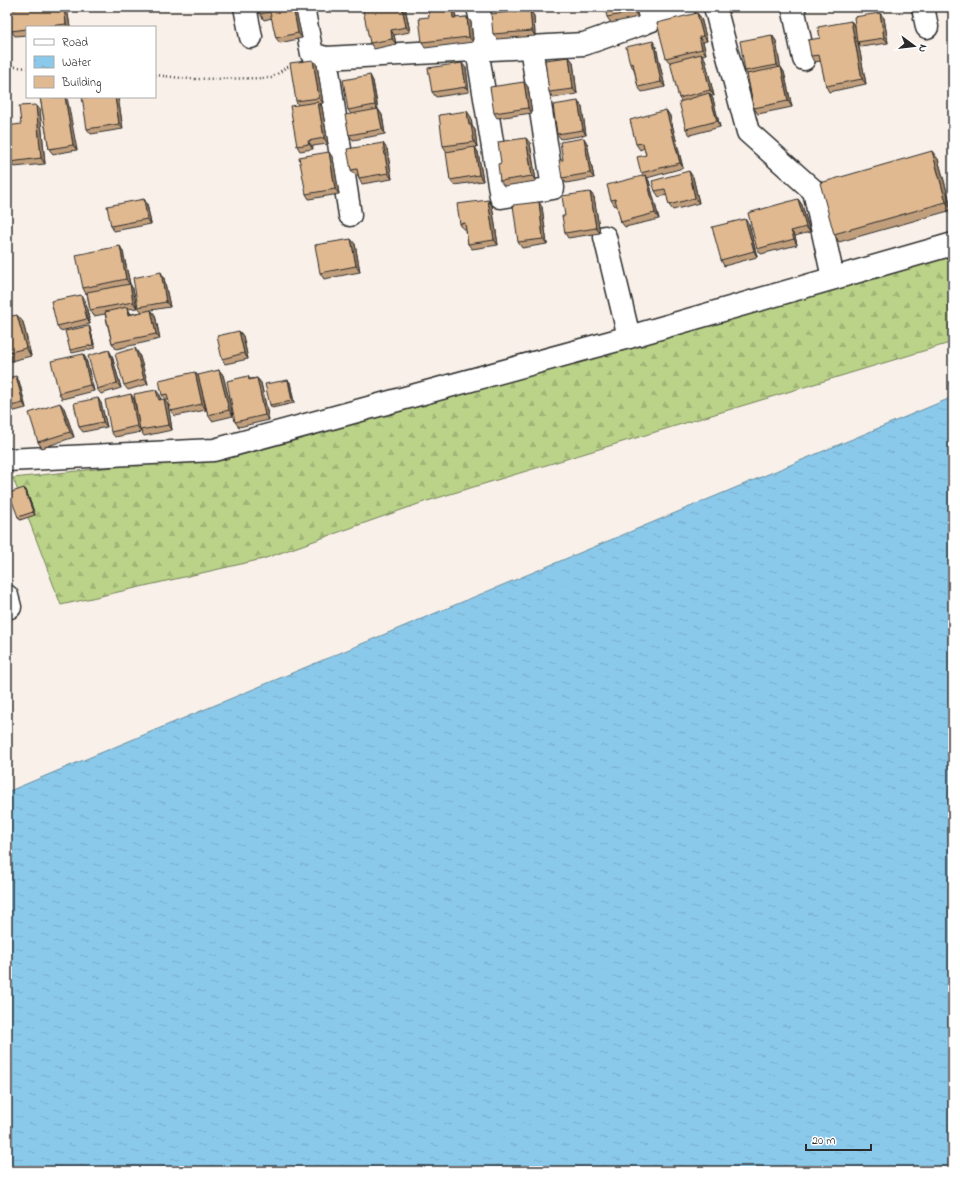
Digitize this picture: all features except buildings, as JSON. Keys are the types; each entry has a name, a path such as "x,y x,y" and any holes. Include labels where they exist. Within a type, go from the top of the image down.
{"street":[{"path":"245,7 251,37"},
{"path":"303,7 312,54 326,62 482,49 584,44 642,15 685,7"},
{"path":"478,7 501,196 553,188 531,47"},
{"path":"715,7 748,132 814,191 833,278"},
{"path":"793,7 804,59"},
{"path":"326,62 350,215"},
{"path":"605,238 629,337"},
{"path":"7,460 214,450 629,337 953,244"},
{"path":"7,596 10,607 7,608"}],"path":[{"path":"156,75 190,79 272,78 285,68 306,59 326,62"},
{"path":"7,66 26,68"}],"green space":[{"path":"953,253 953,342 424,502 263,559 61,605 13,478 224,455"}],"water":[{"path":"953,397 953,1171 7,1171 7,792"}]}
